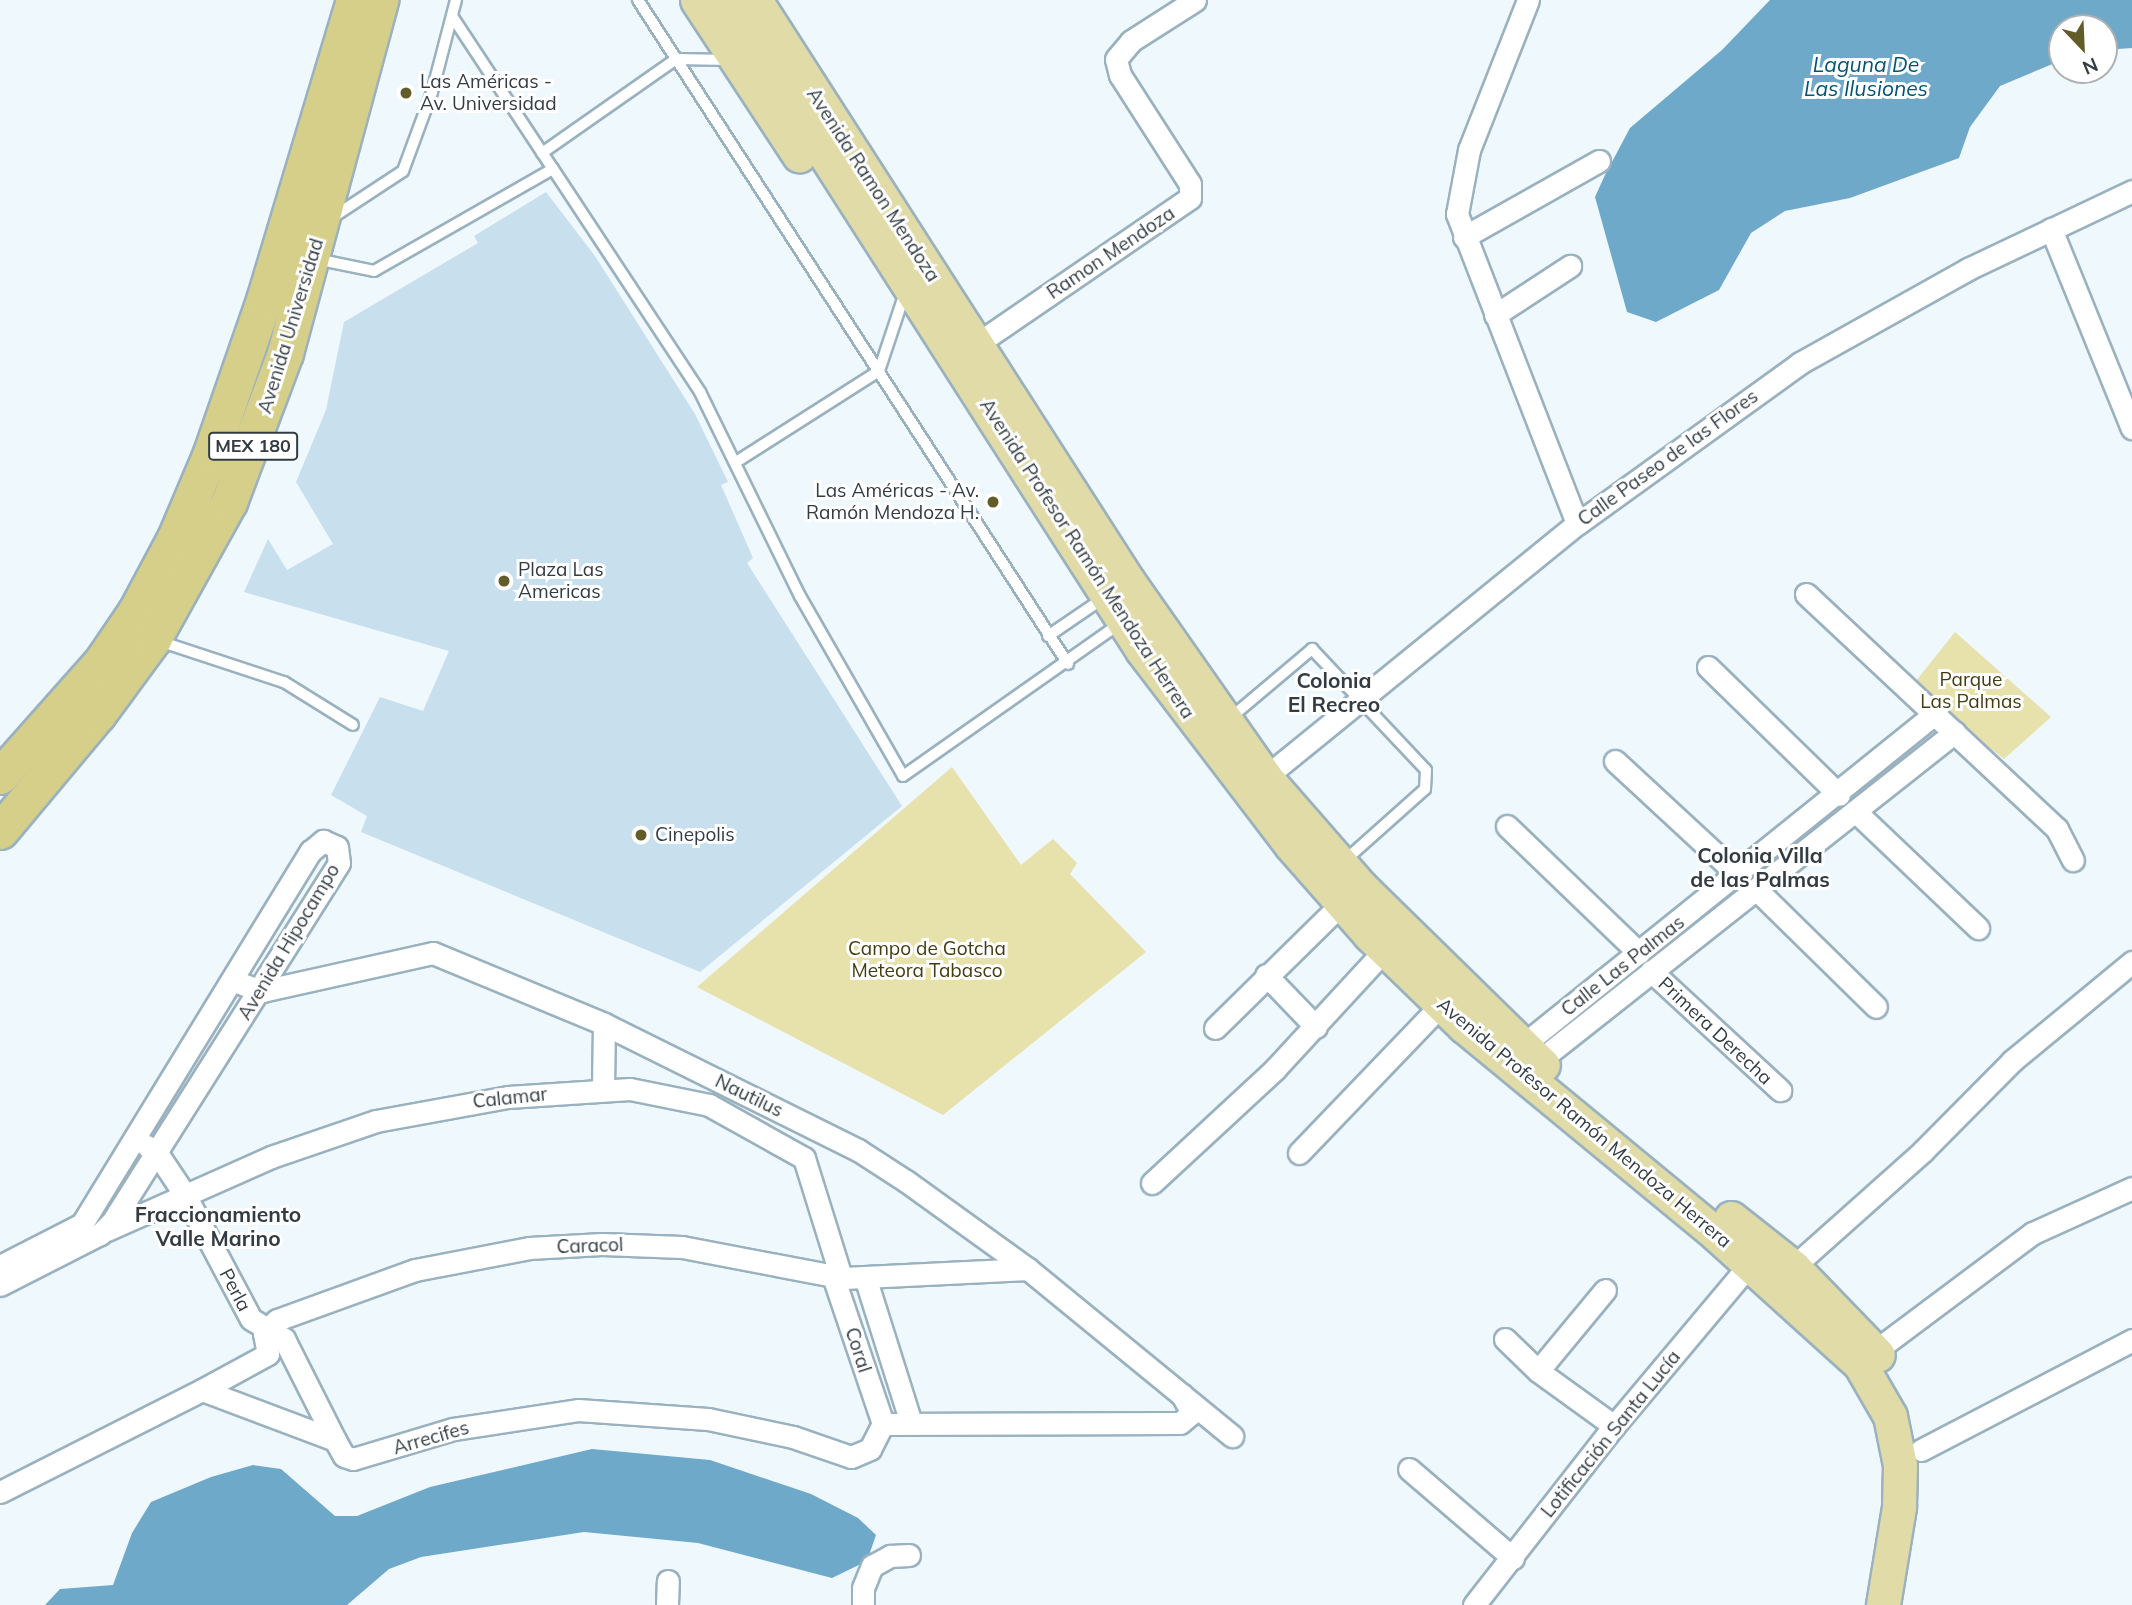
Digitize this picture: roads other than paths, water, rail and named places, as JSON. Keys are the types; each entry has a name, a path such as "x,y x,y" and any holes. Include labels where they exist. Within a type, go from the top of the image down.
{"highway":[{"name":"Avenida Universidad","path":"0,776 102,661 136,611 175,538 211,453 260,313 354,0"},
{"name":"Avenida Universidad","path":"0,831 98,714 153,639 193,571 245,466 322,224 380,0"}],"main road":[{"path":"697,0 801,159 864,217"},
{"path":"726,0 864,217"},
{"name":"Avenida Ramon Mendoza","path":"755,0 974,358"},
{"name":"Avenida Profesor Ramón Mendoza Herrera","path":"864,217 907,286 974,358 1125,600 1342,903 1441,1005 1643,1150 1793,1267 1875,1351 1906,1398 1921,1450 1922,1500 1907,1605"},
{"name":"Avenida Profesor Ramón Mendoza Herrera","path":"1125,600 1227,721 1257,784 1341,863 1522,1061 1860,1364 1890,1416 1901,1489 1883,1605"}],"street":[{"name":"Ramon Mendoza","path":"974,358 1190,198 1190,184 1120,75 1116,59 1131,41 1195,0"},
{"path":"1528,0 1463,169 1457,214 1577,524"},
{"path":"1464,237 1599,161"},
{"name":"Calle Paseo de las Flores","path":"1257,784 1577,524 1800,363 1907,301 2132,191"},
{"path":"2051,229 2132,429"},
{"path":"1495,315 1570,266"},
{"path":"1807,594 1937,712 2057,829 2073,860"},
{"path":"1708,667 1839,795"},
{"name":"Calle Las Palmas","path":"1672,941 1690,913 1839,795 1937,712"},
{"name":"Calle Las Palmas","path":"1522,1061 1672,941 1703,930 1955,732"},
{"path":"1615,761 1746,869 1768,863 1762,885 1876,1007"},
{"path":"1855,811 1978,928"},
{"name":"Primera Derecha","path":"1507,826 1780,1090"},
{"path":"1782,840 1784,854 1797,858"},
{"name":"Avenida Hipocampo","path":"0,1266 78,1229 133,1137 234,981 311,850 323,841 330,842 337,848 339,863 262,990 157,1153 100,1234 0,1285"},
{"path":"1215,1028 1342,903"},
{"path":"1690,913 1689,928 1703,930"},
{"path":"1152,1182 1316,1027 1385,950"},
{"name":"Nautilus","path":"262,990 433,954 604,1024 858,1150 1028,1269 1232,1436"},
{"path":"1793,1267 1923,1151 2012,1061 2132,962"},
{"path":"1266,975 1316,1027"},
{"path":"234,981 262,990"},
{"path":"1299,1153 1441,1005"},
{"path":"603,1088 604,1024"},
{"name":"Calamar","path":"100,1234 300,1145 392,1116 480,1101 603,1088 709,1105 804,1158 837,1277"},
{"name":"Perla","path":"133,1137 157,1153 185,1195 251,1319 284,1339 335,1440"},
{"path":"1875,1351 2034,1233 2132,1188"},
{"name":"Caracol","path":"265,1329 326,1300 415,1270 529,1248 602,1244 682,1247 837,1277 1028,1269"},
{"name":"Lotificación Santa Lucía","path":"1474,1605 1614,1426 1750,1264"},
{"name":"Coral","path":"837,1277 883,1424"},
{"name":"Coral","path":"865,1277 911,1423"},
{"path":"1538,1371 1605,1290"},
{"path":"0,1492 268,1354 265,1329"},
{"path":"1505,1339 1538,1371 1614,1426"},
{"path":"1921,1450 2132,1340"},
{"name":"Arrecifes","path":"202,1390 335,1440 344,1456 358,1459 478,1424 555,1412 610,1410 747,1426 856,1457 870,1449 883,1424"},
{"path":"883,1424 1180,1423 1192,1413 1178,1391"},
{"path":"1409,1469 1513,1558"},
{"path":"863,1605 863,1588 872,1566 890,1556 909,1555"},
{"path":"667,1605 668,1581"}],"lane":[{"path":"322,224 403,171 432,92 456,0"},
{"path":"638,0 1068,664"},
{"path":"452,16 688,373 736,462 800,596 903,776 1068,664 1125,600"},
{"path":"542,153 676,59 736,60"},
{"path":"312,258 374,271 552,170"},
{"path":"736,462 879,371 907,286"},
{"path":"1048,636 1125,600"},
{"path":"153,639 284,682 354,725"},
{"path":"1227,721 1312,649 1361,698 1426,771 1429,784 1341,863"}],"water":[{"name":"Laguna De Las Ilusiones","path":"1770,0 2132,0 2132,48 2118,49 2118,14 2048,14 2048,66 2000,86 1970,127 1959,158 1850,198 1785,211 1751,233 1719,290 1656,322 1627,312 1595,197 1630,128 1722,50"},
{"path":"592,1449 710,1460 811,1494 858,1518 876,1535 867,1561 832,1578 698,1543 584,1532 421,1557 389,1569 347,1605 45,1605 60,1589 113,1585 132,1533 151,1502 211,1477 253,1465 281,1469 335,1516 357,1516 430,1487"}],"place":[{"name":"Las Américas - Av. Universidad","path":"406,93"},
{"name":"Las Américas - Av. Ramón Mendoza H.","path":"993,502"},
{"name":"Plaza Las Americas","path":"504,581"},
{"name":"Cinepolis","path":"641,835"}],"district":[{"name":"Colonia El Recreo","path":"1334,692"},
{"name":"Colonia Villa de las Palmas","path":"1760,867"},
{"name":"Fraccionamiento Valle Marino","path":"218,1226"}],"park label":[{"name":"Parque Las Palmas","path":"1971,691"},
{"name":"Campo de Gotcha Meteora Tabasco","path":"927,960"}]}
